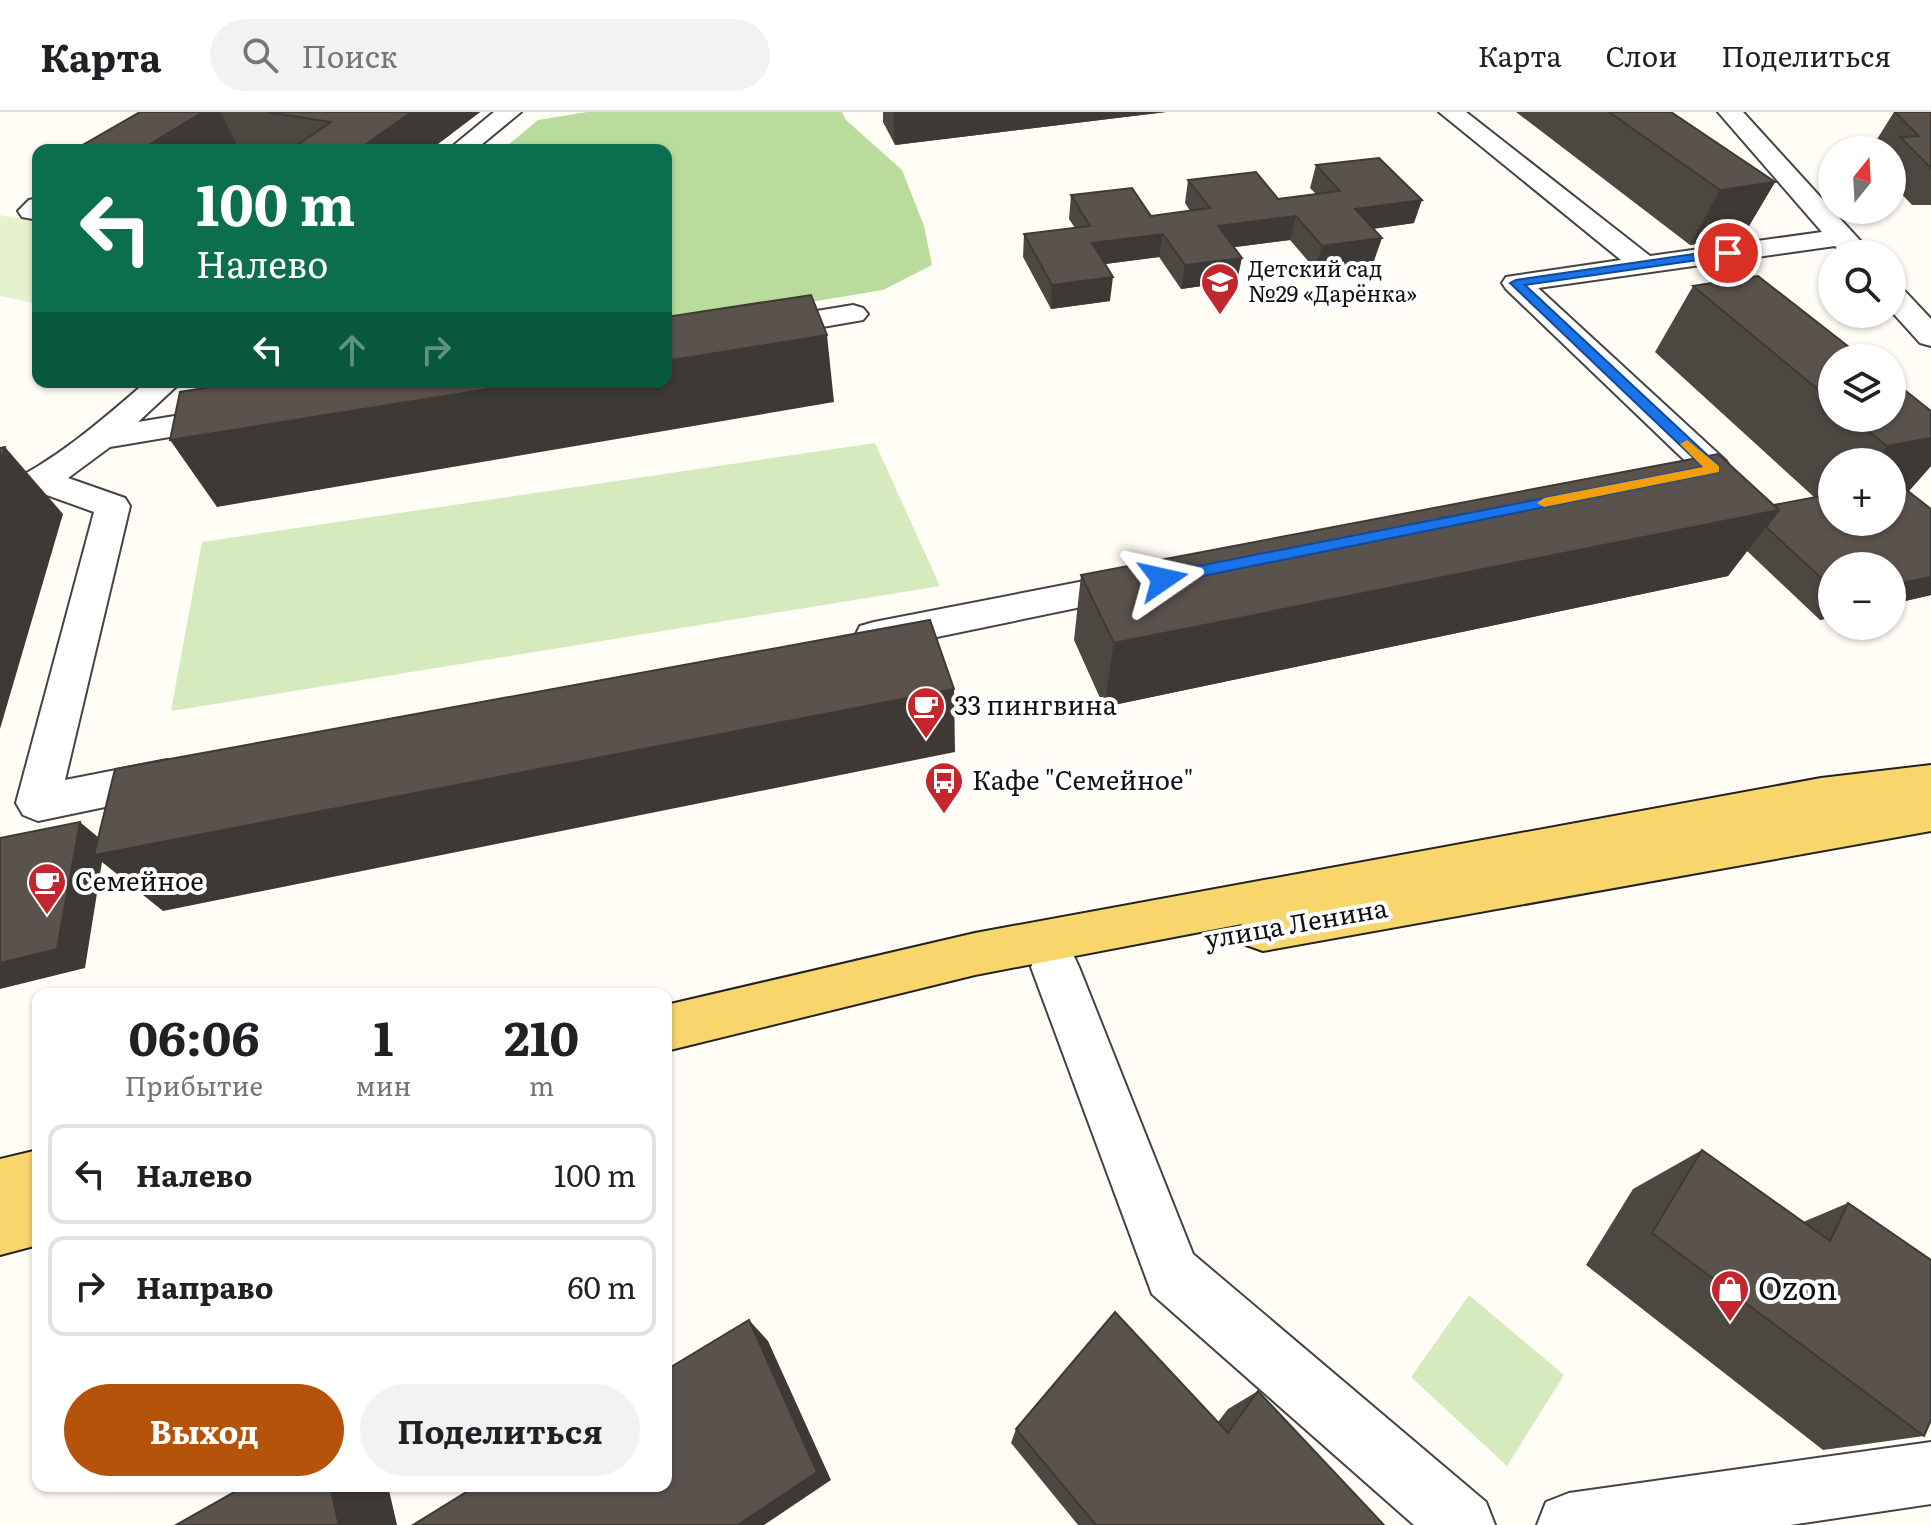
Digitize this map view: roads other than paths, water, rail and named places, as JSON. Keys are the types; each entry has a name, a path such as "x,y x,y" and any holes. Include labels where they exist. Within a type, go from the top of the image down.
{"main road":[{"path":"672,1027 990,951 1821,795 1931,782"},
{"name":"улица Ленина","path":"672,1056 1055,967 1931,813"},
{"path":"0,1186 32,1178"},
{"path":"0,1227 32,1219"}],"street":[{"path":"468,144 509,112"},
{"path":"1451,112 1645,265"},
{"path":"1730,112 1844,240"},
{"path":"1667,478 1714,469 1516,283 1645,265 1818,248"},
{"path":"1906,309 1931,337"},
{"path":"672,344 853,314"},
{"path":"0,501 42,481 100,439 158,388"},
{"path":"100,439 256,413"},
{"path":"42,481 113,506 38,803 209,769"},
{"path":"834,644 1167,578"},
{"path":"1055,967 1172,1274 1463,1525"},
{"path":"1569,1525 1931,1473"}],"place":[{"name":"Детский сад №29 «Дарёнка»","path":"1220,316"},
{"name":"33 пингвина","path":"926,740"},
{"name":"Кафе \"Семейное\"","path":"944,815"},
{"name":"Семейное","path":"47,916"},
{"name":"Ozon","path":"1730,1323"}]}
